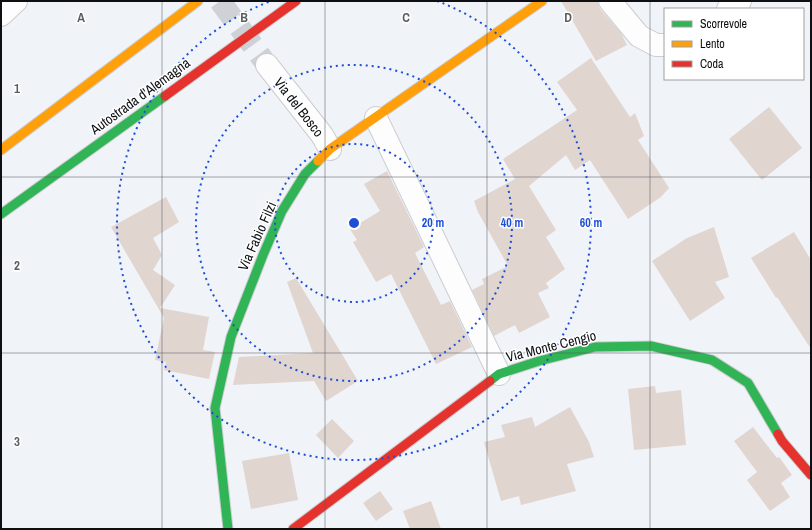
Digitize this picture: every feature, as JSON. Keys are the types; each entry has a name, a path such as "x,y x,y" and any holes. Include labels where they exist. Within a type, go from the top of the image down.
{"main road":[{"path":"1,150 198,1"},
{"name":"Autostrada d'Alemagna","path":"1,214 296,1"},
{"name":"Via Fabio Filzi","path":"228,529 215,408 231,337 282,211 305,174 330,149 542,1"},
{"name":"Via Monte Cengio","path":"293,529 499,374 539,361 595,347 651,346 712,360 748,383 782,442 811,474"}],"street":[{"path":"1,15 16,1"},
{"path":"610,1 639,36 656,45 664,45"},
{"path":"730,8 740,1"},
{"name":"Via del Bosco","path":"267,65 322,135 330,149"},
{"path":"376,118 499,374"}],"building":[{"path":"561,1 598,1 600,9 621,33 627,45 596,61"},
{"path":"591,58 630,117 635,113 644,136 638,140 669,188 661,197 628,219 590,160 575,170 566,155 529,186 556,230 546,237 565,269 546,283 549,288 538,293 550,317 519,333 515,325 494,336 472,290 484,284 482,279 508,266 478,212 474,201 515,179 503,159 577,110 557,82"},
{"path":"769,107 802,148 762,180 729,139"},
{"path":"387,171 424,247 415,253 441,305 450,301 472,347 436,364 391,274 376,282 353,242 357,240 350,229 380,211 364,184"},
{"path":"166,197 179,222 153,238 162,255 153,270 175,285 160,308 209,317 203,350 215,352 209,379 164,370 166,362 155,360 164,318 111,227"},
{"path":"714,227 729,277 715,282 725,298 690,321 652,261 687,238"},
{"path":"794,232 811,260 811,349 751,258"},
{"path":"296,278 358,381 326,401 314,381 233,385 239,357 313,353 287,282"},
{"path":"655,386 656,393 681,390 686,445 634,450 628,389"},
{"path":"570,407 589,442 594,457 567,464 576,491 521,505 519,496 501,501 484,442 505,437 501,425 532,417 535,427"},
{"path":"332,419 354,441 338,458 316,435"},
{"path":"753,427 777,458 779,457 792,475 781,483 790,497 770,511 747,480 757,472 734,441"},
{"path":"289,453 298,500 251,509 242,461"},
{"path":"380,491 393,509 376,521 363,503"},
{"path":"431,501 441,529 410,529 403,511"}],"tunnel":[{"path":"220,1 267,65"}],"traffic: fast":[{"path":"1,214 165,96"},
{"path":"228,529 215,408 231,337 282,211 305,174 318,161"},
{"path":"490,381 499,374 539,361 595,347 651,346 712,360 748,383 778,434"}],"traffic: slow":[{"path":"1,150 198,1"},
{"path":"318,161 330,149 542,1"}],"traffic: jam":[{"path":"165,96 296,1"},
{"path":"293,529 490,381"},
{"path":"778,434 782,441 811,475"}]}
